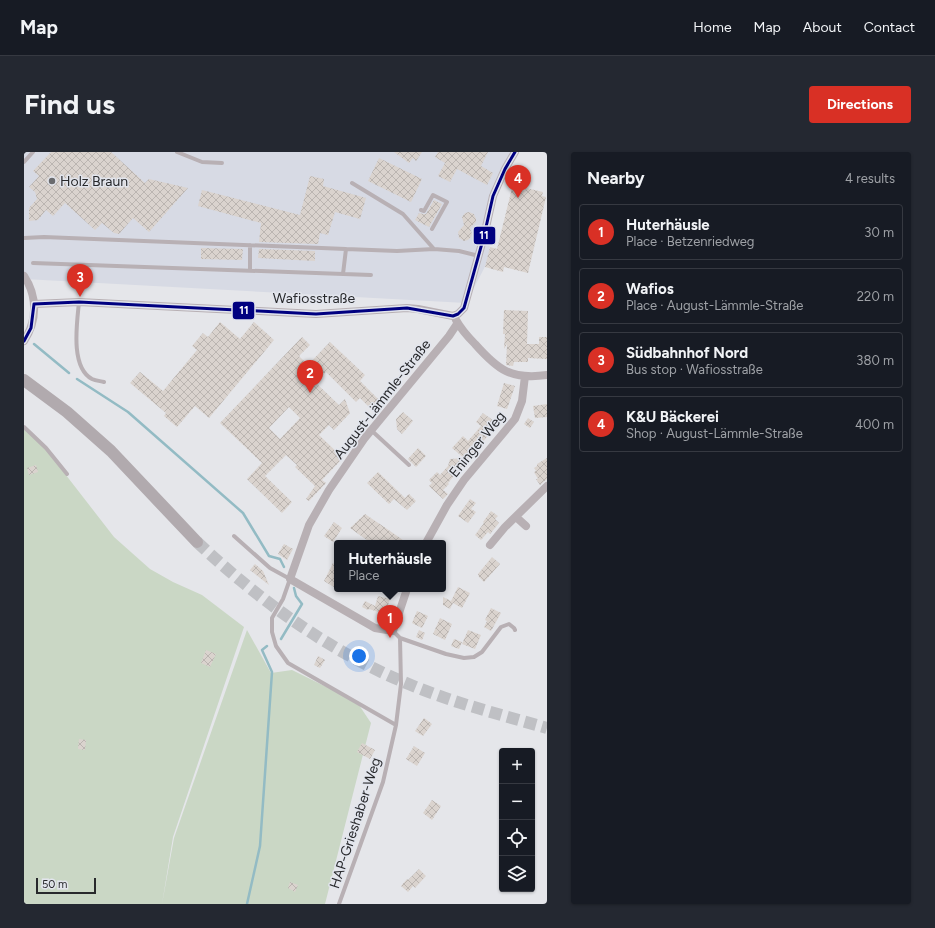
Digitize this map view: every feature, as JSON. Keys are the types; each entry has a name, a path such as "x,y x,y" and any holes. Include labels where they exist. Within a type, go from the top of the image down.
{"main road":[{"path":"24,372 49,399"},
{"path":"24,380 111,451 198,542"},
{"path":"24,388 49,399"}],"street":[{"path":"515,152 505,169 493,196 464,308 458,314 453,316 458,324 494,364 506,372 525,376 547,375"},
{"path":"24,276 34,304 32,328 24,341"},
{"name":"Wafiosstraße","path":"34,304 79,302 316,314 407,308 453,316"},
{"name":"August-Lämmle-Straße","path":"290,579 297,562 305,534 314,515 351,456 458,324"},
{"name":"Eninger Weg","path":"428,540 447,504 464,480 515,418 522,401 525,376"},
{"path":"490,546 547,486"},
{"path":"516,517 526,526"},
{"path":"290,579 375,628 393,631 405,592"}],"lane":[{"path":"24,162 33,152"},
{"path":"177,152 202,162 222,163"},
{"path":"352,183 403,214 434,248"},
{"path":"421,210 424,211 433,195 447,202 432,229"},
{"path":"24,238 44,237 346,250 397,251 434,248 459,251 478,256"},
{"path":"250,245 250,270"},
{"path":"343,274 346,250"},
{"path":"33,263 371,275"},
{"path":"79,302 78,354 80,365 93,379 104,382"},
{"path":"24,427 46,448 67,474"},
{"path":"371,430 409,465"},
{"path":"234,536 270,568 290,579 283,599 272,618 272,632 276,646 282,656 288,663 396,725"},
{"path":"393,631 400,638 446,654 464,658 474,657 482,652 500,627 508,624 515,630"},
{"name":"HAP-Grieshaber-Weg","path":"339,904 383,782 396,725 401,684 400,638"}],"shaded area":[{"path":"24,152 515,152 493,196 489,259 466,303 24,279"}],"green space":[{"path":"24,428 45,448 114,537 150,569 173,582 202,595 244,627 173,837 162,904 24,904"},
{"path":"247,630 271,673 292,670 357,702 371,723 325,904 162,904 174,838"}],"building":[{"path":"51,152 111,152 145,183 149,179 188,188 149,232 133,218 119,234 114,233 102,223 95,230 65,203 53,216 46,210 38,220 29,221 29,208 37,199 35,192 29,187 39,176 33,171"},
{"path":"394,152 422,152 416,161 413,158 409,163"},
{"path":"438,152 488,152 481,166 493,173 487,185 457,169 450,182 438,176 445,163 435,157"},
{"path":"379,158 422,179 411,202 368,181"},
{"path":"310,176 324,179 323,186 366,198 360,219 335,212 328,235 320,233 318,244 259,242 261,223 198,206 202,190 300,215"},
{"path":"512,188 525,191 526,188 543,192 542,196 546,197 528,273 504,267 503,272 485,267 490,247 497,249"},
{"path":"434,200 442,204 429,227 415,220 419,213 426,214"},
{"path":"469,212 474,214 476,222 470,228 472,234 471,237 464,241 459,238 458,232 464,225 462,217 465,213"},
{"path":"201,248 243,249 242,260 201,259"},
{"path":"259,249 315,251 315,261 258,258"},
{"path":"504,310 528,311 527,344 539,344 539,337 547,337 547,359 528,358 528,362 514,362 513,366 506,365 507,344 504,349 505,334 503,334"},
{"path":"220,322 240,339 254,322 274,340 209,418 195,406 177,427 164,416 166,413 130,383 140,372 163,391 197,350 192,346 203,333 208,337"},
{"path":"302,337 310,345 299,356 308,365 330,342 365,375 360,381 380,401 372,410 360,398 356,402 326,372 316,383 339,405 345,399 350,413 334,430 329,425 319,435 343,458 322,480 326,483 309,501 306,499 315,486 295,467 297,465 286,455 265,476 292,502 282,513 247,479 262,463 220,423","holes":["289,407 300,418 280,439 269,428"]},
{"path":"504,383 515,386 507,409 497,406"},
{"path":"547,404 547,417 535,418 533,406"},
{"path":"403,412 413,421 402,434 397,429 396,419"},
{"path":"483,413 498,424 448,483 449,484 443,490 448,494 443,499 429,486 432,483 429,480 437,472 440,475 448,466 450,459 464,458 452,448 463,436 468,441 481,426 476,422"},
{"path":"528,418 534,422 530,428 524,424"},
{"path":"418,448 426,456 416,467 408,459"},
{"path":"547,458 547,479 540,485 536,479 538,479 534,472 536,471 534,468 537,464"},
{"path":"36,465 38,472 29,475 27,468"},
{"path":"378,472 405,498 409,494 416,501 407,510 394,499 389,504 367,483"},
{"path":"470,499 476,503 471,509 476,512 468,523 458,516"},
{"path":"491,511 498,516 495,519 499,523 490,534 488,532 481,540 475,535"},
{"path":"365,514 403,540 367,540 350,528"},
{"path":"334,522 342,528 333,542 324,536"},
{"path":"284,544 293,549 287,560 278,554"},
{"path":"492,557 500,564 484,582 478,574"},
{"path":"333,563 334,587 324,581"},
{"path":"255,564 263,571 269,585 250,570"},
{"path":"458,587 470,593 462,608 453,603 450,609 443,605 443,597 451,601"},
{"path":"378,596 390,599 385,614 362,607 365,601 375,606"},
{"path":"491,608 501,613 491,631 484,627 487,621 485,620"},
{"path":"417,611 428,616 422,628 412,623"},
{"path":"440,618 452,624 445,640 433,634"},
{"path":"419,630 425,633 422,640 416,637"},
{"path":"468,630 481,635 475,649 462,644"},
{"path":"454,639 462,642 459,649 451,646"},
{"path":"206,650 216,654 210,667 201,663"},
{"path":"318,656 325,660 320,668 314,665"},
{"path":"424,718 432,724 423,736 415,731"},
{"path":"79,739 86,740 85,750 78,749"},
{"path":"362,743 375,750 370,759 357,752"},
{"path":"414,746 425,753 417,766 406,759"},
{"path":"432,800 441,806 432,820 423,813"},
{"path":"419,869 426,876 415,888 413,886 408,892 401,886"},
{"path":"290,882 298,885 295,892 288,888"}],"waterway":[{"path":"34,344 69,373"},
{"path":"77,379 128,412 243,513 269,556 280,559 284,567"},
{"path":"281,639 302,604 296,596 294,588"},
{"path":"247,904 260,846 272,672 262,650 267,646"}],"tunnel":[{"path":"197,542 271,605 325,641 381,672 444,697 547,728"}],"transit line":[{"name":"11","path":"453,316 458,314 464,308 484,236 493,196 505,169 515,152"},
{"name":"11","path":"34,304 79,302 316,314 407,308 453,316"},
{"name":"11","path":"24,341 31,328 34,304"}],"place":[{"name":"Holz Braun","path":"52,181"},
{"name":"K&U Bäckerei","path":"518,198"},
{"name":"Südbahnhof Nord","path":"80,297"},
{"name":"Wafios","path":"310,393"},
{"name":"Huterhäusle","path":"390,638"}]}
